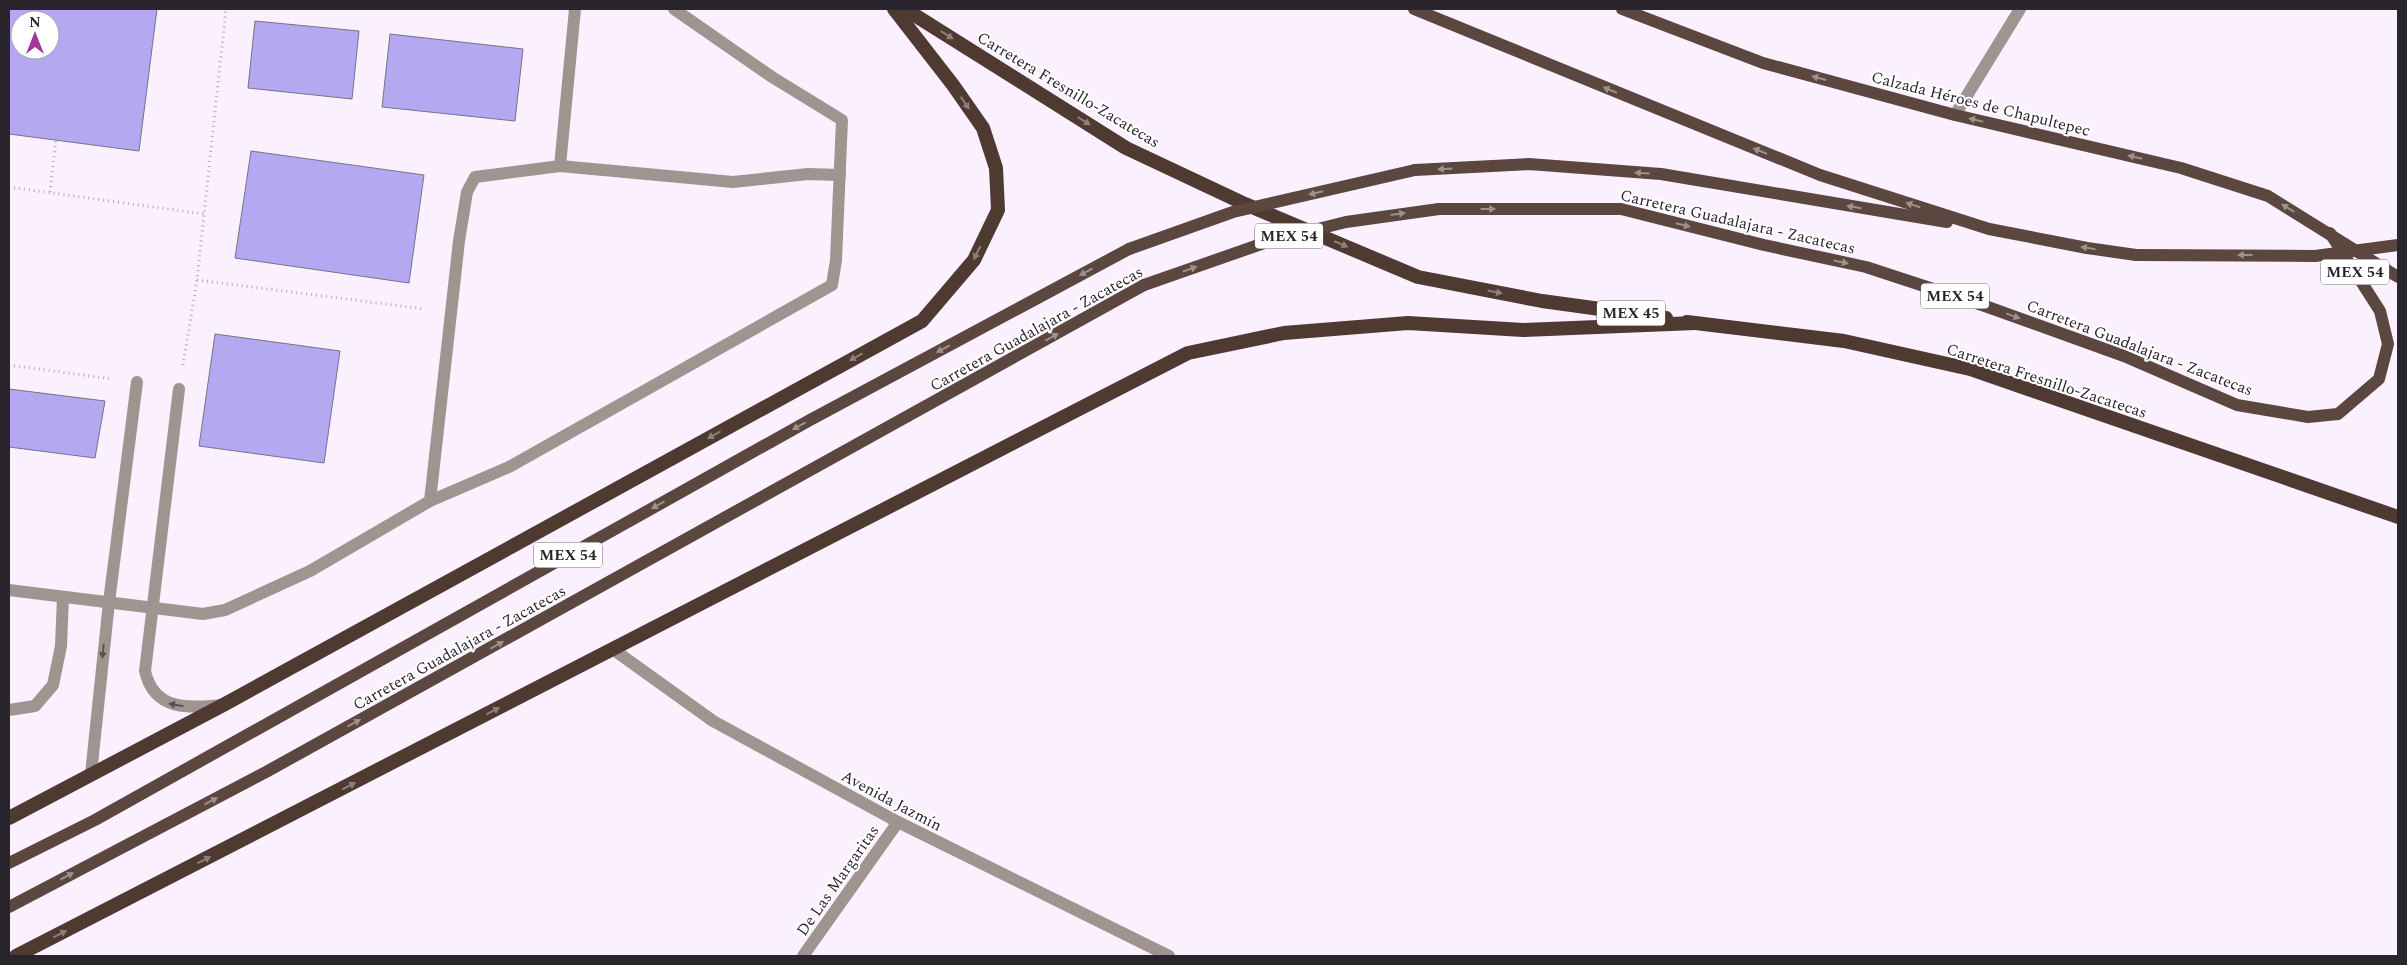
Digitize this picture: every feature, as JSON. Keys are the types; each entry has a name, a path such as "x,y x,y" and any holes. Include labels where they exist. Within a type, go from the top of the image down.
{"highway":[{"path":"9,818 225,704 922,321 974,260 998,210 996,168 982,128 953,85 894,9"},
{"name":"Carretera Fresnillo-Zacatecas","path":"906,9 1126,148 1245,204 1418,276 1542,301 1695,323 1844,341 1970,369 2398,517"},
{"path":"16,956 1188,353 1284,333 1408,323 1523,330 1695,323"}],"main road":[{"path":"1414,9 1820,175 1989,229 2087,248 2136,255 2315,256 2398,245"},
{"name":"Calzada Héroes de Chapultepec","path":"1622,9 1763,63 1955,115 2181,168 2268,196 2330,233"},
{"name":"Carretera Guadalajara - Zacatecas","path":"9,863 95,820 810,420 1129,249 1233,212 1415,170 1529,164 1661,174 1989,229"},
{"name":"Carretera Guadalajara - Zacatecas","path":"9,907 274,768 1144,285 1270,241 1346,222 1439,209 1621,209 1764,245 1866,267 1985,306 2124,356 2237,405 2308,417 2338,414 2379,379 2388,344 2380,311 2330,233"},
{"name":"MEX 54","path":"2330,233 2398,277"}],"street":[{"path":"560,166 575,9"},
{"path":"9,590 203,614 225,610 310,571 430,501 509,467 832,285 836,260 842,120 772,77 674,9"},
{"path":"1955,115 2020,9"},
{"path":"430,501 450,313 467,192 475,178 560,166 733,182 808,174 840,175"},
{"path":"91,774 108,602 137,382"},
{"path":"179,389 145,671 148,684 168,704 191,708 225,704"},
{"path":"9,710 35,706 52,685 61,646 63,597"},
{"name":"Avenida Jazmín","path":"614,650 713,721 898,822 1169,956"},
{"name":"De Las Margaritas","path":"803,956 898,822"}],"path":[{"path":"226,9 197,280 450,313"},
{"path":"50,192 56,140"},
{"path":"9,187 204,214"}],"building":[{"path":"9,9 157,9 139,151 9,134"},
{"path":"255,21 359,31 352,99 248,88"},
{"path":"390,34 523,49 515,121 382,107"},
{"path":"251,151 424,175 409,283 235,258"},
{"path":"215,334 340,351 324,463 199,446"},
{"path":"9,389 105,401 95,458 9,447"}]}
